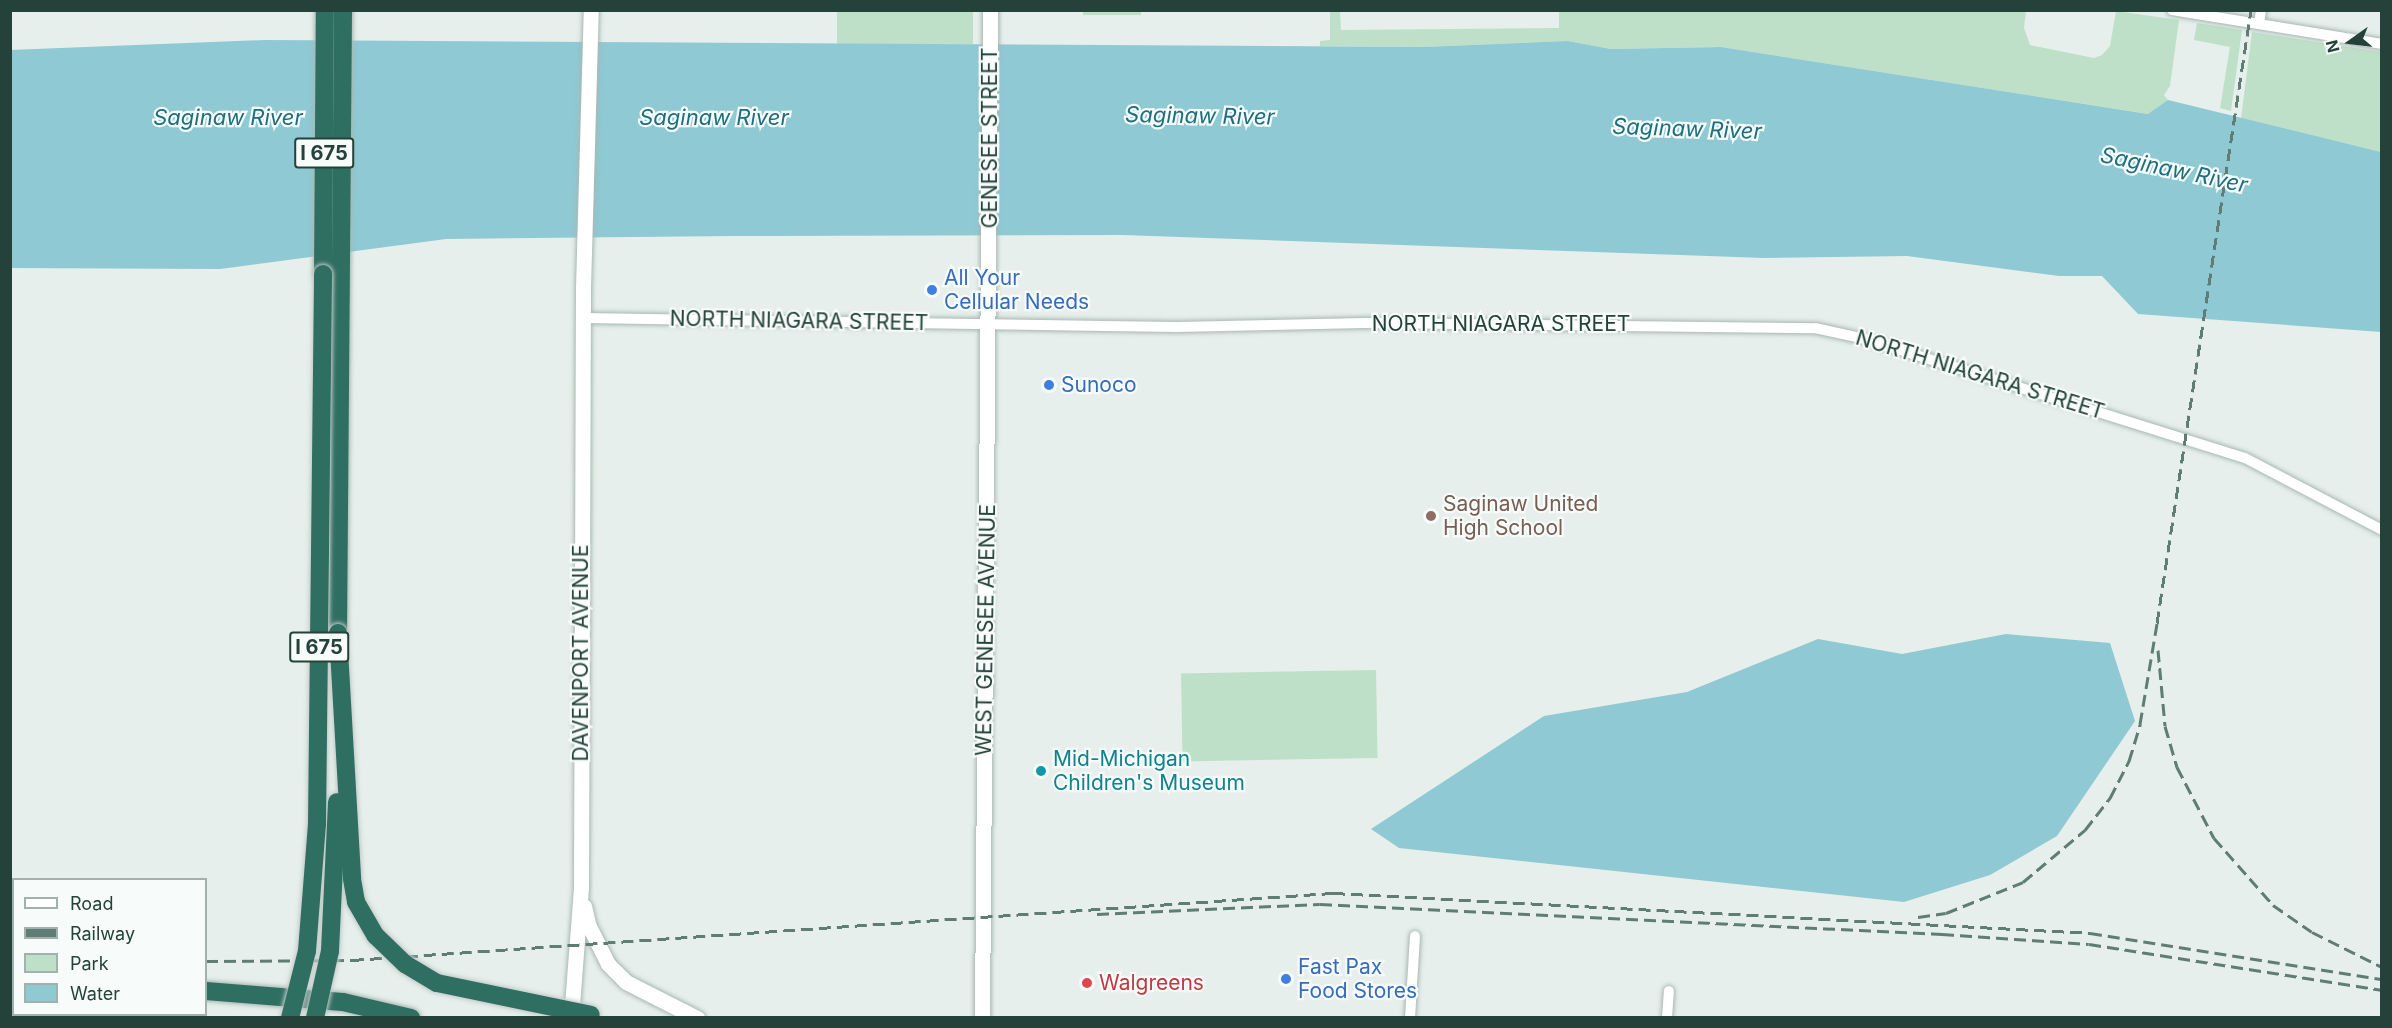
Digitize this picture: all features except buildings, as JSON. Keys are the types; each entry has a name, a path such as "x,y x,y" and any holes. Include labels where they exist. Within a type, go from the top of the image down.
{"highway":[{"name":"I 675","path":"290,1017 307,951 317,824 325,10"},
{"name":"I 675","path":"315,1017 330,951 337,822 343,10"},
{"path":"342,107 351,73 352,10"},
{"path":"338,633 352,879 356,902 376,936 405,964 436,983 597,1016"},
{"path":"207,991 344,1002 411,1017"}],"main road":[{"name":"DAVENPORT AVENUE","path":"571,1017 581,887 583,288 591,10"},
{"name":"GENESEE STREET","path":"990,10 991,243"},
{"name":"WEST GENESEE AVENUE","path":"982,1017 991,243"},
{"path":"581,887 588,924 608,964 635,987 697,1017"}],"street":[{"path":"2172,10 2382,44"},
{"path":"2259,24 2261,10"},
{"name":"NORTH NIAGARA STREET","path":"583,318 990,324 1815,328 1864,339 2246,458 2382,530"},
{"path":"1410,1017 1415,936"},
{"path":"1667,1017 1669,991"}],"green space":[{"path":"1330,10 1340,11 1341,30 1559,28 1559,10 2026,11 2024,28 2030,45 2094,58 2102,55 2110,46 2116,11 2179,20 2170,86 2164,95 2168,100 2149,114 1721,47 1611,49 1568,41 1424,47 1320,46 1320,41 1330,40"},
{"path":"837,11 973,11 973,44 837,44"},
{"path":"1083,11 1141,11 1141,15 1083,15"},
{"path":"2197,23 2242,30 2231,111 2220,108 2230,47 2194,40"},
{"path":"2252,32 2381,52 2381,152 2241,119"},
{"path":"1376,670 1378,758 1183,761 1181,673"}],"water":[{"name":"Saginaw River","path":"265,40 1424,47 1568,41 1611,49 1721,47 2148,114 2168,100 2381,152 2381,332 2138,314 2102,276 2059,276 1907,256 1764,258 1123,235 732,236 446,239 220,269 11,268 10,50"},
{"path":"2006,634 2110,643 2135,721 2057,836 1990,875 1904,902 1399,848 1371,829 1544,716 1687,692 1818,639 1902,654"}],"railway":[{"path":"1918,917 1946,913 2023,882 2085,830 2110,798 2129,761 2140,724 2157,623 2251,10"},
{"path":"2158,650 2165,726 2177,767 2214,838 2273,905 2312,932 2382,967"},
{"path":"207,961 352,960 1333,893 2090,933 2382,979"},
{"path":"1097,914 1320,904 1942,934 2089,944 2382,990"}],"place":[{"name":"All Your Cellular Needs","path":"932,290"},
{"name":"Sunoco","path":"1049,385"},
{"name":"Saginaw United High School","path":"1431,516"},
{"name":"Mid-Michigan Children's Museum","path":"1041,771"},
{"name":"Fast Pax Food Stores","path":"1286,979"},
{"name":"Walgreens","path":"1087,983"}]}
